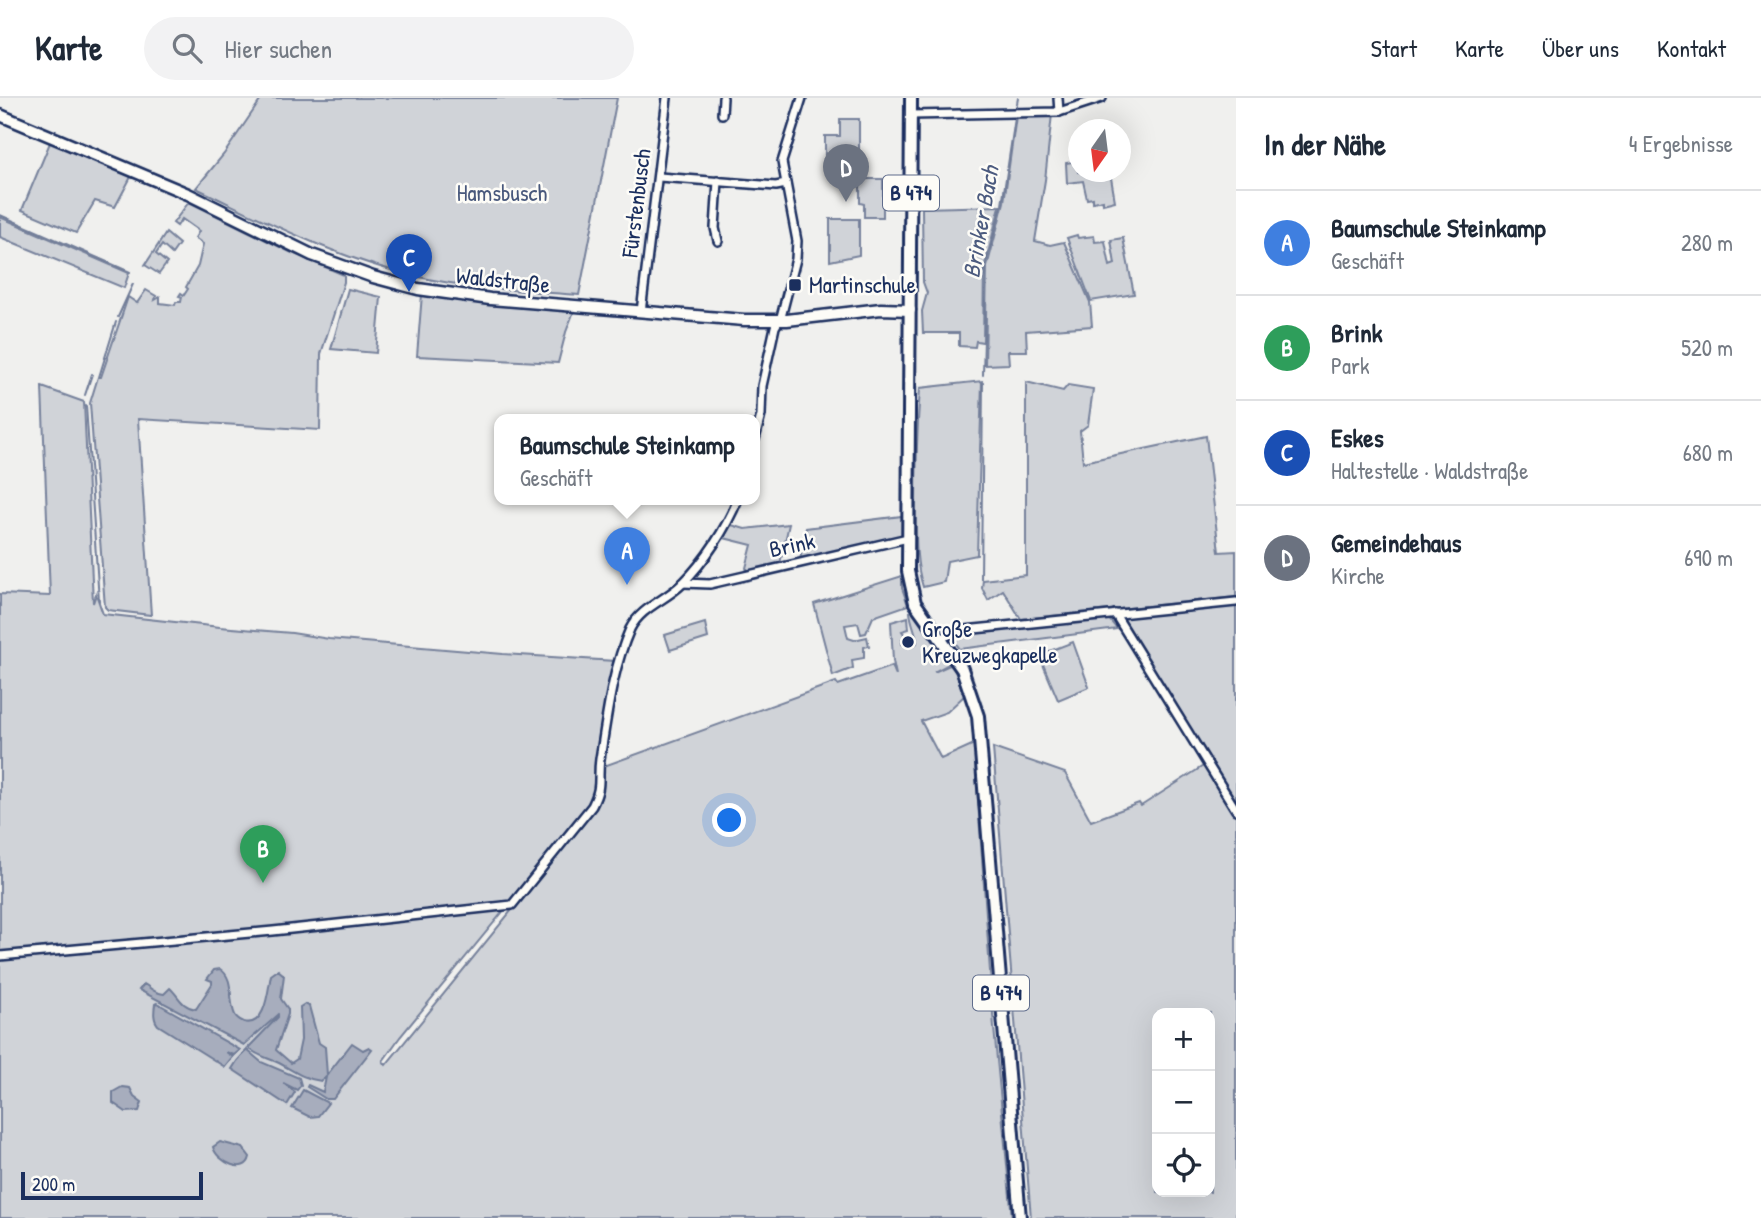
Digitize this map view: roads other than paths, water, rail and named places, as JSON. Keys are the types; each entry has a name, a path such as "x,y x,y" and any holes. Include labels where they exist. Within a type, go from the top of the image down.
{"main road":[{"name":"B 474","path":"912,98 908,571 912,595 921,614 962,669 974,698 979,726 1020,1218"}],"street":[{"name":"Fürstenbusch","path":"641,312 667,98"},
{"path":"722,114 723,98"},
{"path":"760,419 762,386 797,253 782,158 802,98"},
{"path":"1058,98 1059,112"},
{"path":"911,115 1059,112 1102,98"},
{"name":"Waldstraße","path":"0,115 188,194 312,255 373,277 429,291 468,297 744,320 779,321 881,309 910,310"},
{"path":"659,177 786,184"},
{"path":"718,181 715,228 718,242"},
{"path":"0,956 273,931 512,905 592,806 599,792 599,764 611,694 618,660 632,626 644,611 683,583 712,545 735,505"},
{"name":"Brink","path":"683,583 710,584 908,538"},
{"path":"941,639 955,631 1236,602"},
{"path":"1115,614 1236,810"}],"water":[{"path":"220,969 228,978 235,1015 244,1022 257,1019 261,1013 271,975 278,970 284,975 281,999 288,1009 288,1014 276,1050 291,1063 297,1059 301,1040 300,1007 305,1004 309,1006 319,1043 325,1047 327,1075 352,1043 363,1050 369,1047 372,1049 333,1099 326,1099 307,1087 308,1085 323,1092 326,1077 321,1081 309,1078 248,1048 278,1015 244,1045 139,990 144,984 164,994 170,988 184,1004 196,1009 212,984 212,981 207,979 214,970"},
{"path":"157,1003 240,1050 234,1055 226,1052 233,1057 225,1067 158,1025 154,1015"},
{"path":"247,1050 261,1062 299,1078 301,1085 297,1090 283,1083 295,1092 287,1105 232,1069"},
{"path":"122,1087 130,1088 134,1096 142,1102 139,1111 126,1112 113,1103 113,1092"},
{"path":"303,1090 328,1103 318,1116 310,1117 292,1108"},
{"path":"220,1142 243,1148 250,1157 247,1163 238,1166 225,1162 213,1147"}],"waterway":[{"name":"Brinker Bach","path":"1016,109 1018,98"},
{"name":"Brinker Bach","path":"983,375 986,264 1002,205 1015,118"},
{"path":"0,215 130,272"},
{"path":"118,317 133,284"},
{"path":"99,377 116,322"},
{"path":"85,395 92,374"},
{"name":"Brinker Bach","path":"981,579 983,383"},
{"path":"86,406 99,601"}],"place":[{"name":"Gemeindehaus","path":"846,202"},
{"name":"Martinschule","path":"795,285"},
{"name":"Eskes","path":"409,292"},
{"name":"Baumschule Steinkamp","path":"627,585"},
{"name":"Große Kreuzwegkapelle","path":"908,642"},
{"name":"Brink","path":"263,883"}],"park label":[{"name":"Hamsbusch","path":"502,193"}]}
